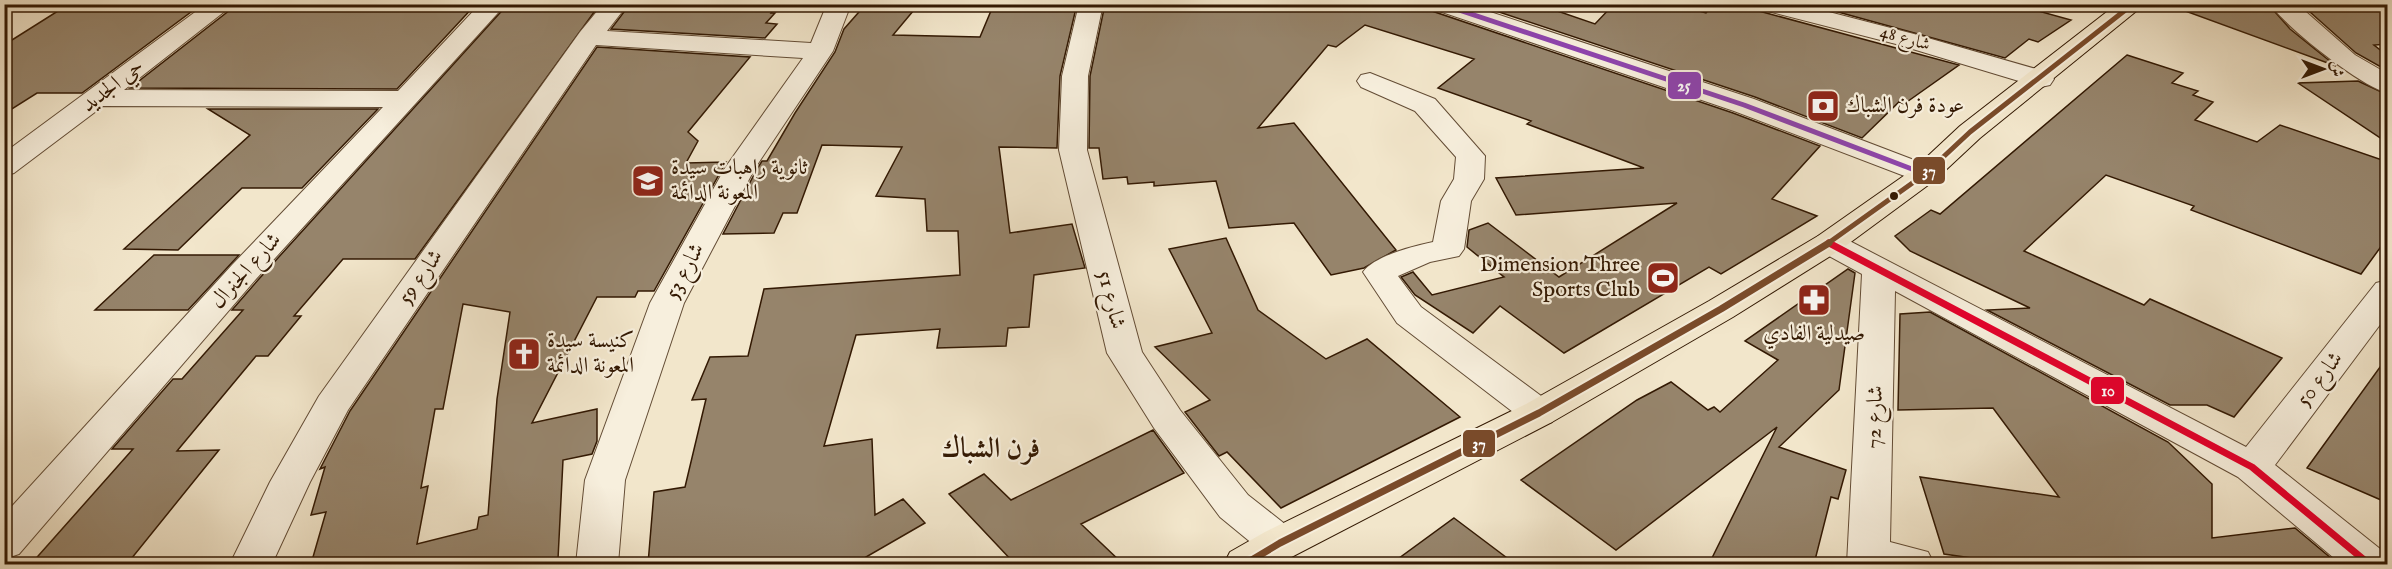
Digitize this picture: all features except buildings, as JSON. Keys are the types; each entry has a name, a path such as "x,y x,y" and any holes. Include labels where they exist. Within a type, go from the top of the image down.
{"main road":[{"path":"1245,564 1280,543 1539,413 1721,309 1829,243 1925,174 1970,132 2041,79 2124,6"}],"street":[{"name":"حي الجديد","path":"4,167 222,4"},
{"name":"شارع الجنرال","path":"4,543 244,272 494,4"},
{"name":"شارع 59","path":"251,564 290,482 332,405 589,37 616,4"},
{"name":"شارع 53","path":"597,564 605,480 667,303 740,168 820,51 839,4"},
{"name":"شارع 51","path":"1090,4 1076,58 1070,118 1073,150 1125,353 1167,419 1234,506 1280,543"},
{"path":"1442,4 1744,105 1925,174"},
{"name":"شارع 48","path":"1768,4 1882,32 2041,79"},
{"path":"2282,4 2346,60 2388,85"},
{"path":"589,37 820,51"},
{"path":"1370,81 1425,105 1471,156 1469,179 1456,201 1448,249 1421,254 1378,272 1409,315 1539,413"},
{"path":"97,98 405,99"},
{"path":"1829,243 2252,467 2369,564"},
{"name":"شارع 72","path":"1869,559 1879,270"},
{"name":"شارع 50","path":"2252,467 2388,290"},
{"path":"1869,559 1913,564"}],"transit line":[{"name":"25","path":"1441,4 1744,105 1925,174"},
{"name":"37","path":"1245,564 1280,543 1539,413 1721,309 1829,243 1925,174 1970,132 2133,4"},
{"name":"10","path":"1829,243 2252,467 2369,564"}],"place":[{"name":"عودة فرن الشباك","path":"1823,106"},
{"name":"ثانوية راهبات سيدة المعونة الدائمة","path":"648,181"},
{"name":"Dimension Three Sports Club","path":"1663,278"},
{"name":"صيدلية الفادي","path":"1814,300"},
{"name":"كنيسة سيدة المعونة الدائمة","path":"524,354"}],"district":[{"name":"فرن الشباك","path":"991,449"}]}
